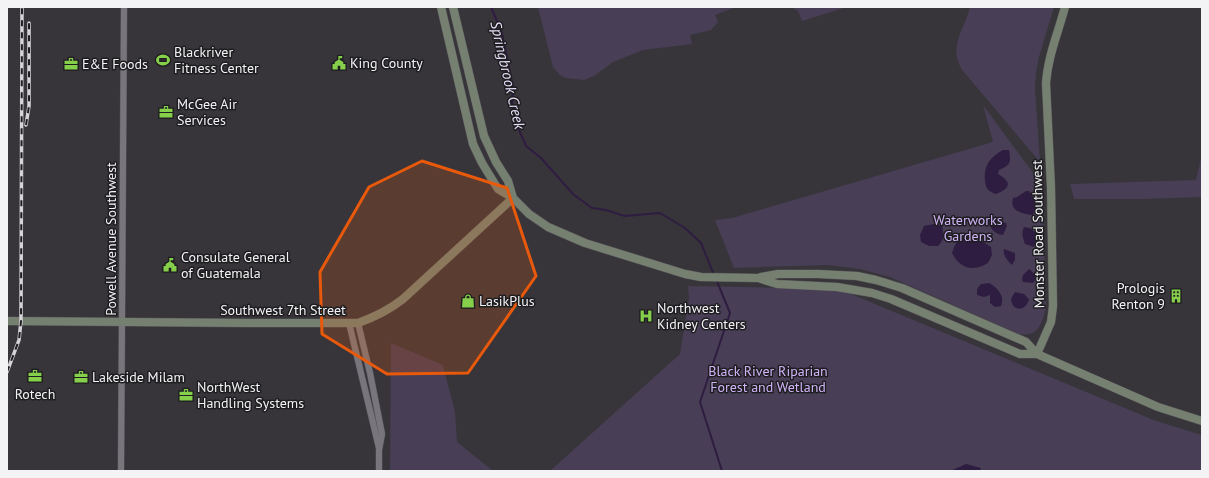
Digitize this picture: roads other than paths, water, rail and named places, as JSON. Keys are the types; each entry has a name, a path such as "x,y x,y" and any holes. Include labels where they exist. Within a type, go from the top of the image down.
{"street":[{"name":"Powell Avenue Southwest","path":"121,471 124,7"},
{"path":"441,7 473,144 482,163 498,189 513,198 529,214 548,227 567,236 685,274 701,277 758,278 778,274 840,274 857,276 902,288 1026,342 1037,354"},
{"path":"444,7 450,14 463,70 470,80"},
{"path":"454,7 484,136 496,162 508,181 513,198"},
{"name":"Monster Road Southwest","path":"1037,354 1051,322 1053,306 1051,196 1046,71 1049,56 1065,7"},
{"name":"Southwest 7th Street","path":"7,321 358,323 374,317 403,299 513,198"},
{"path":"758,278 777,284 837,287 872,293 891,299 1020,354 1037,354 1158,407 1202,422"},
{"path":"349,323 379,450"},
{"path":"358,323 382,434 379,450 379,471"}],"waterway":[{"name":"Springbrook Creek","path":"491,7 502,33 513,87 512,102 516,123 526,146 541,158 573,194 592,208 606,210 625,216 660,213 685,228 701,243 714,275"},
{"name":"Springbrook Creek","path":"716,279 730,313 700,402 722,471"}],"railway":[{"path":"7,372 19,340 21,321 22,7"},
{"path":"26,125 29,106 29,23"}],"place":[{"name":"Blackriver Fitness Center","path":"163,60"},
{"name":"King County","path":"339,63"},
{"name":"E&E Foods","path":"71,64"},
{"name":"McGee Air Services","path":"166,112"},
{"name":"Consulate General of Guatemala","path":"170,265"},
{"name":"Prologis Renton 9","path":"1176,296"},
{"name":"LasikPlus","path":"468,301"},
{"name":"Northwest Kidney Centers","path":"646,316"},
{"name":"Rotech","path":"35,376"},
{"name":"Lakeside Milam","path":"81,377"},
{"name":"NorthWest Handling Systems","path":"186,395"}],"park label":[{"name":"Waterworks Gardens","path":"968,228"},
{"name":"Black River Riparian Forest and Wetland","path":"768,380"}]}
